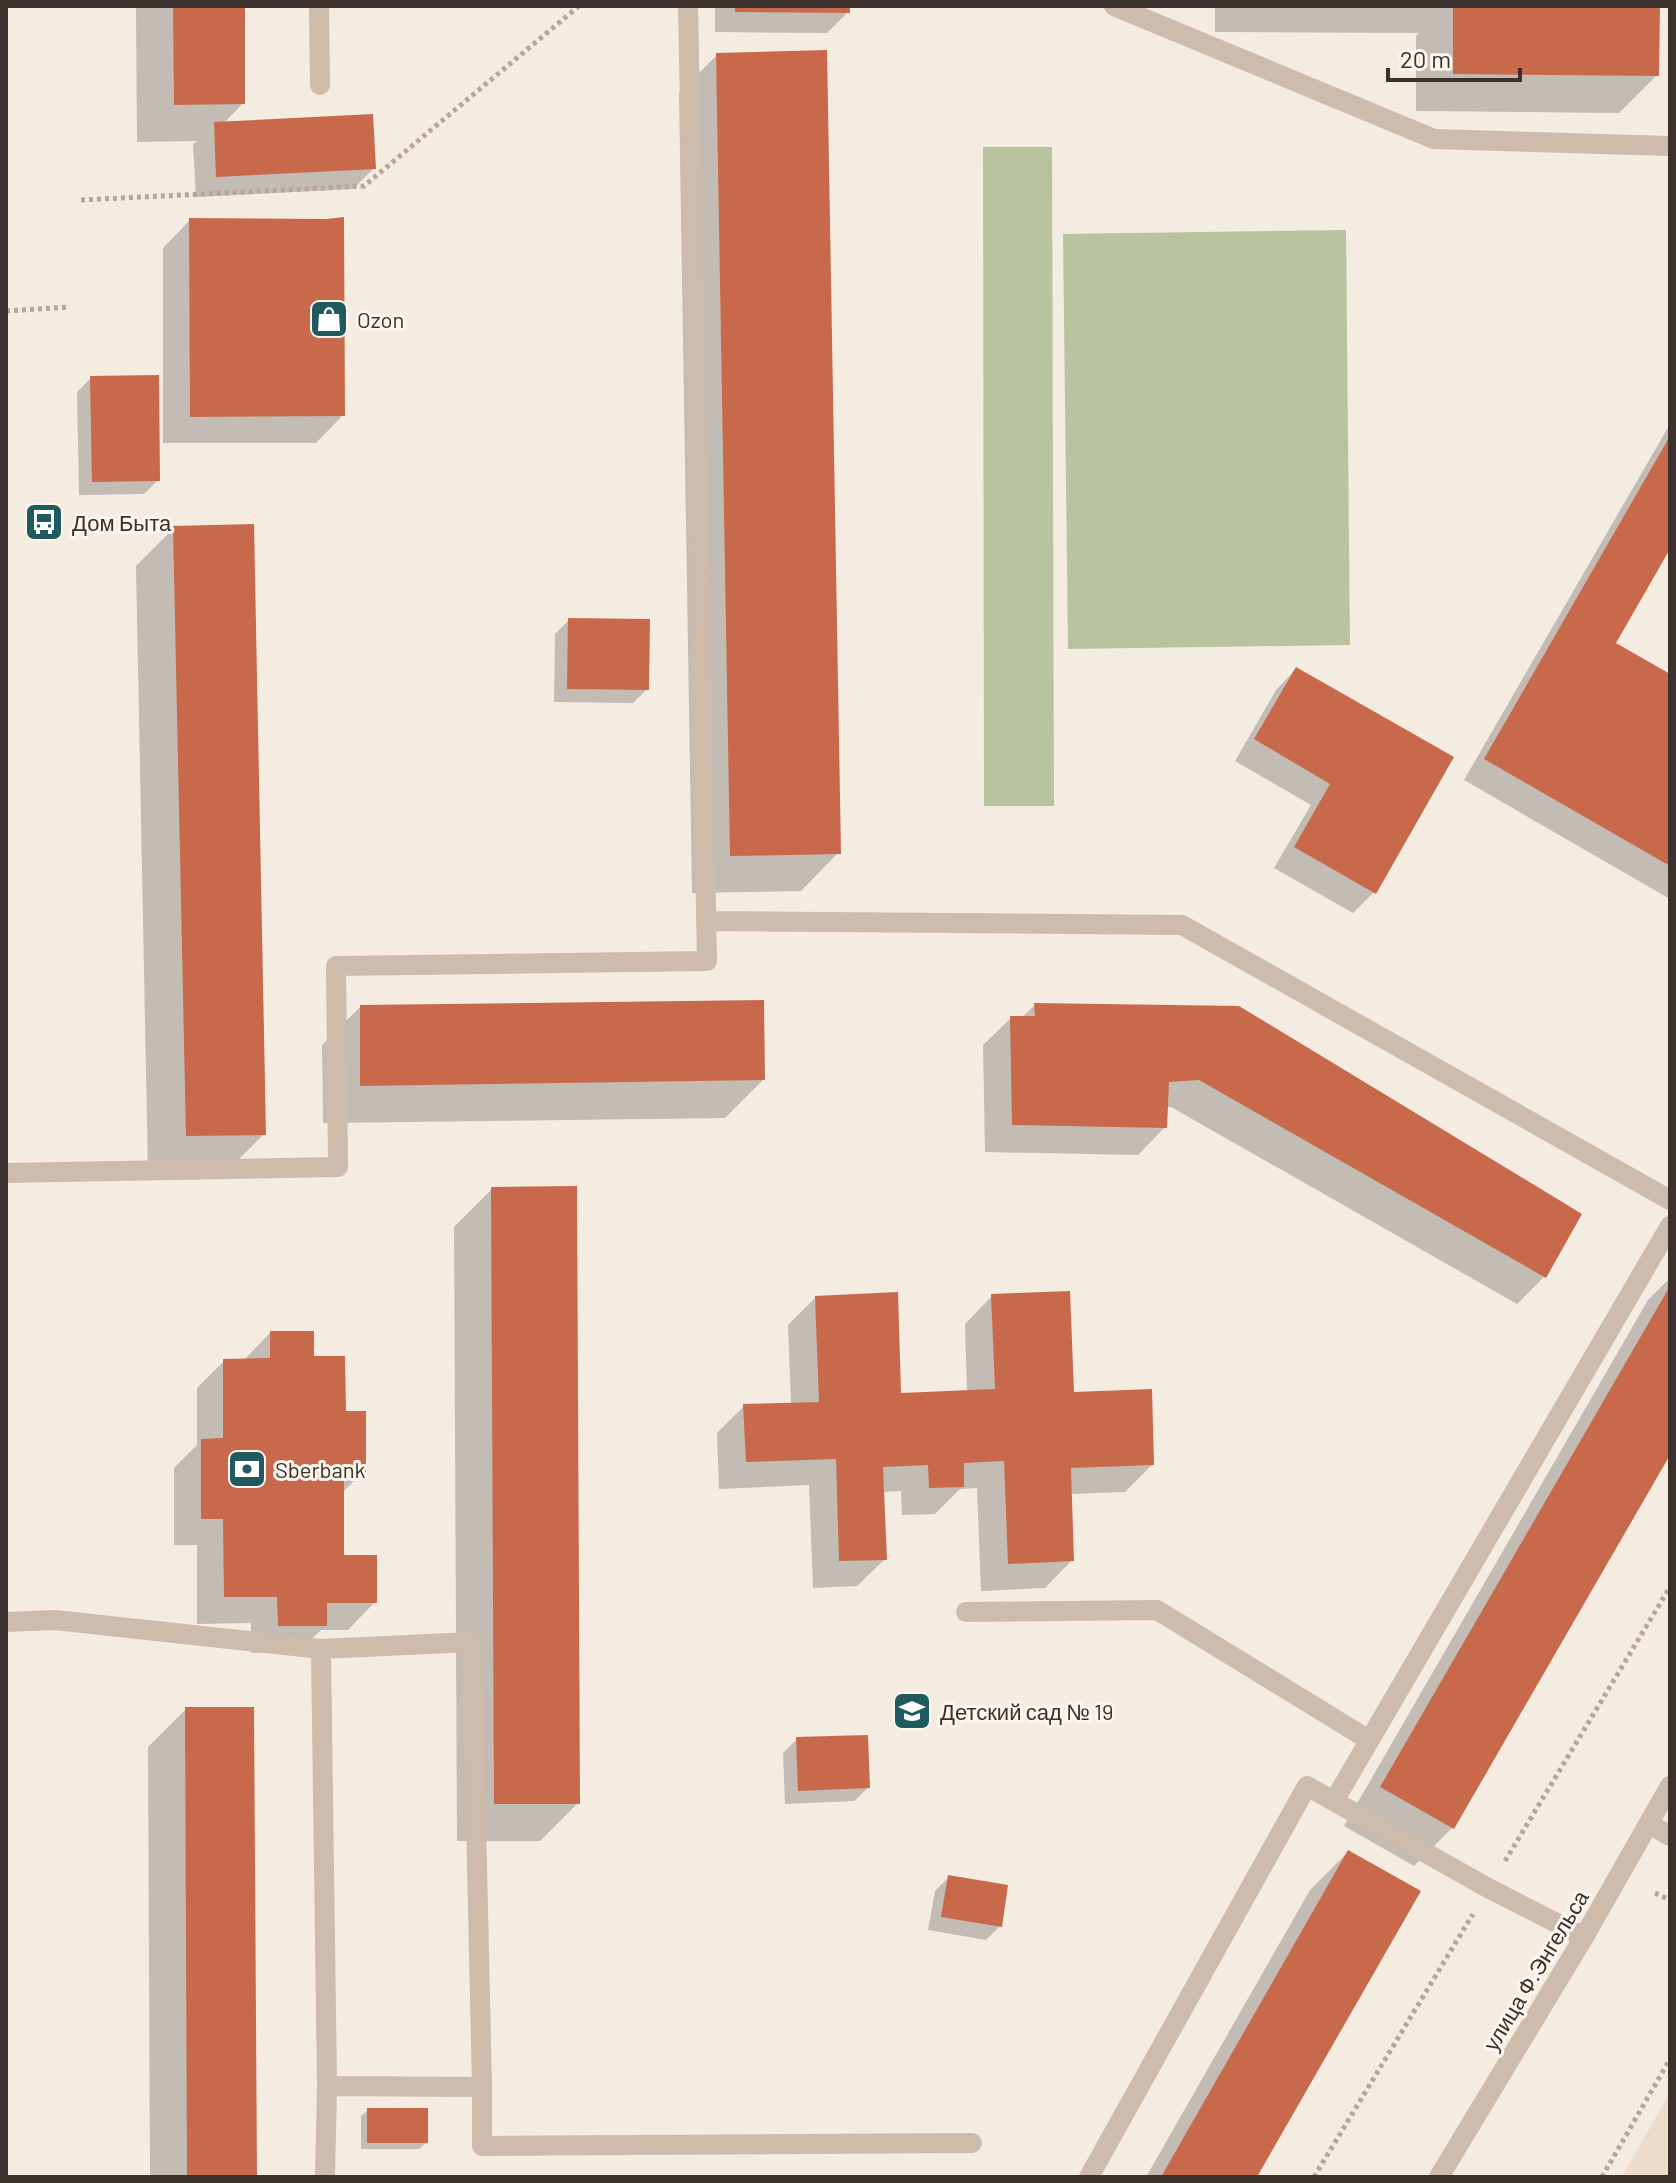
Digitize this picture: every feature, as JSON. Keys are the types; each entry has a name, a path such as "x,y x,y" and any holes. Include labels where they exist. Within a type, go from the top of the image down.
{"street":[{"path":"319,6 320,85"},
{"path":"6,1173 338,1167 336,966 707,961 688,6"},
{"path":"1114,6 1434,139 1670,146"},
{"path":"706,921 1182,925 1670,1200"},
{"path":"1334,1801 1670,1226"},
{"path":"966,1612 1157,1610 1369,1740"},
{"path":"6,1622 55,1620 321,1649 472,1642 482,2146 972,2143"},
{"path":"321,1649 327,2086 325,2177"},
{"path":"1089,2177 1307,1786 1488,1888 1584,1937"},
{"name":"улица Ф.Энгельса","path":"1439,2177 1584,1937 1670,1786"},
{"path":"1649,1824 1670,1836"},
{"path":"327,2086 482,2087"}],"path":[{"path":"81,200 364,186 579,6"},
{"path":"6,311 70,307"},
{"path":"1655,1893 1670,1900"},
{"path":"1602,2177 1670,2059"}],"green space":[{"path":"983,147 1052,147 1054,806 984,806"},
{"path":"1346,230 1350,645 1068,649 1063,234"}],"shaded area":[{"path":"1670,2092 1670,2177 1622,2177"}],"building":[{"path":"173,6 245,6 245,104 174,105"},
{"path":"735,6 850,6 850,13 735,12"},
{"path":"1453,6 1660,6 1659,76 1453,74"},
{"path":"827,50 841,854 730,856 716,53"},
{"path":"373,114 376,169 216,177 214,122"},
{"path":"344,217 345,416 190,417 189,218"},
{"path":"159,375 160,481 92,482 90,376"},
{"path":"1670,436 1670,549 1616,643 1670,674 1670,866 1484,759"},
{"path":"254,524 266,1135 186,1136 173,526"},
{"path":"568,618 650,619 649,690 567,689"},
{"path":"1296,667 1454,757 1376,894 1294,847 1330,784 1254,739"},
{"path":"764,1000 765,1080 360,1086 360,1005"},
{"path":"1034,1003 1239,1006 1582,1214 1546,1278 1199,1080 1169,1082 1167,1128 1012,1125 1010,1016 1035,1016"},
{"path":"577,1186 580,1804 494,1804 491,1187"},
{"path":"1670,1286 1670,1455 1454,1829 1380,1787"},
{"path":"1070,1291 1074,1392 1152,1389 1154,1465 1071,1468 1074,1561 1008,1564 1004,1461 964,1463 964,1487 929,1488 928,1465 883,1467 887,1560 839,1561 836,1459 746,1462 743,1404 819,1402 815,1296 898,1292 901,1393 995,1389 991,1294"},
{"path":"270,1331 314,1331 314,1356 345,1356 346,1411 366,1411 366,1472 344,1472 344,1555 377,1555 377,1603 327,1603 327,1626 278,1626 277,1597 224,1597 223,1519 201,1519 201,1439 223,1438 223,1359 270,1358"},
{"path":"185,1707 254,1707 257,2177 187,2177"},
{"path":"868,1735 870,1788 798,1791 796,1737"},
{"path":"1348,1850 1421,1891 1257,2177 1161,2177"},
{"path":"948,1875 1008,1885 1002,1927 941,1917"},
{"path":"367,2108 428,2108 428,2143 367,2143"}],"place":[{"name":"Ozon","path":"329,319"},
{"name":"Дом Быта","path":"44,522"},
{"name":"Sberbank","path":"247,1469"},
{"name":"Детский сад № 19","path":"912,1711"}]}
